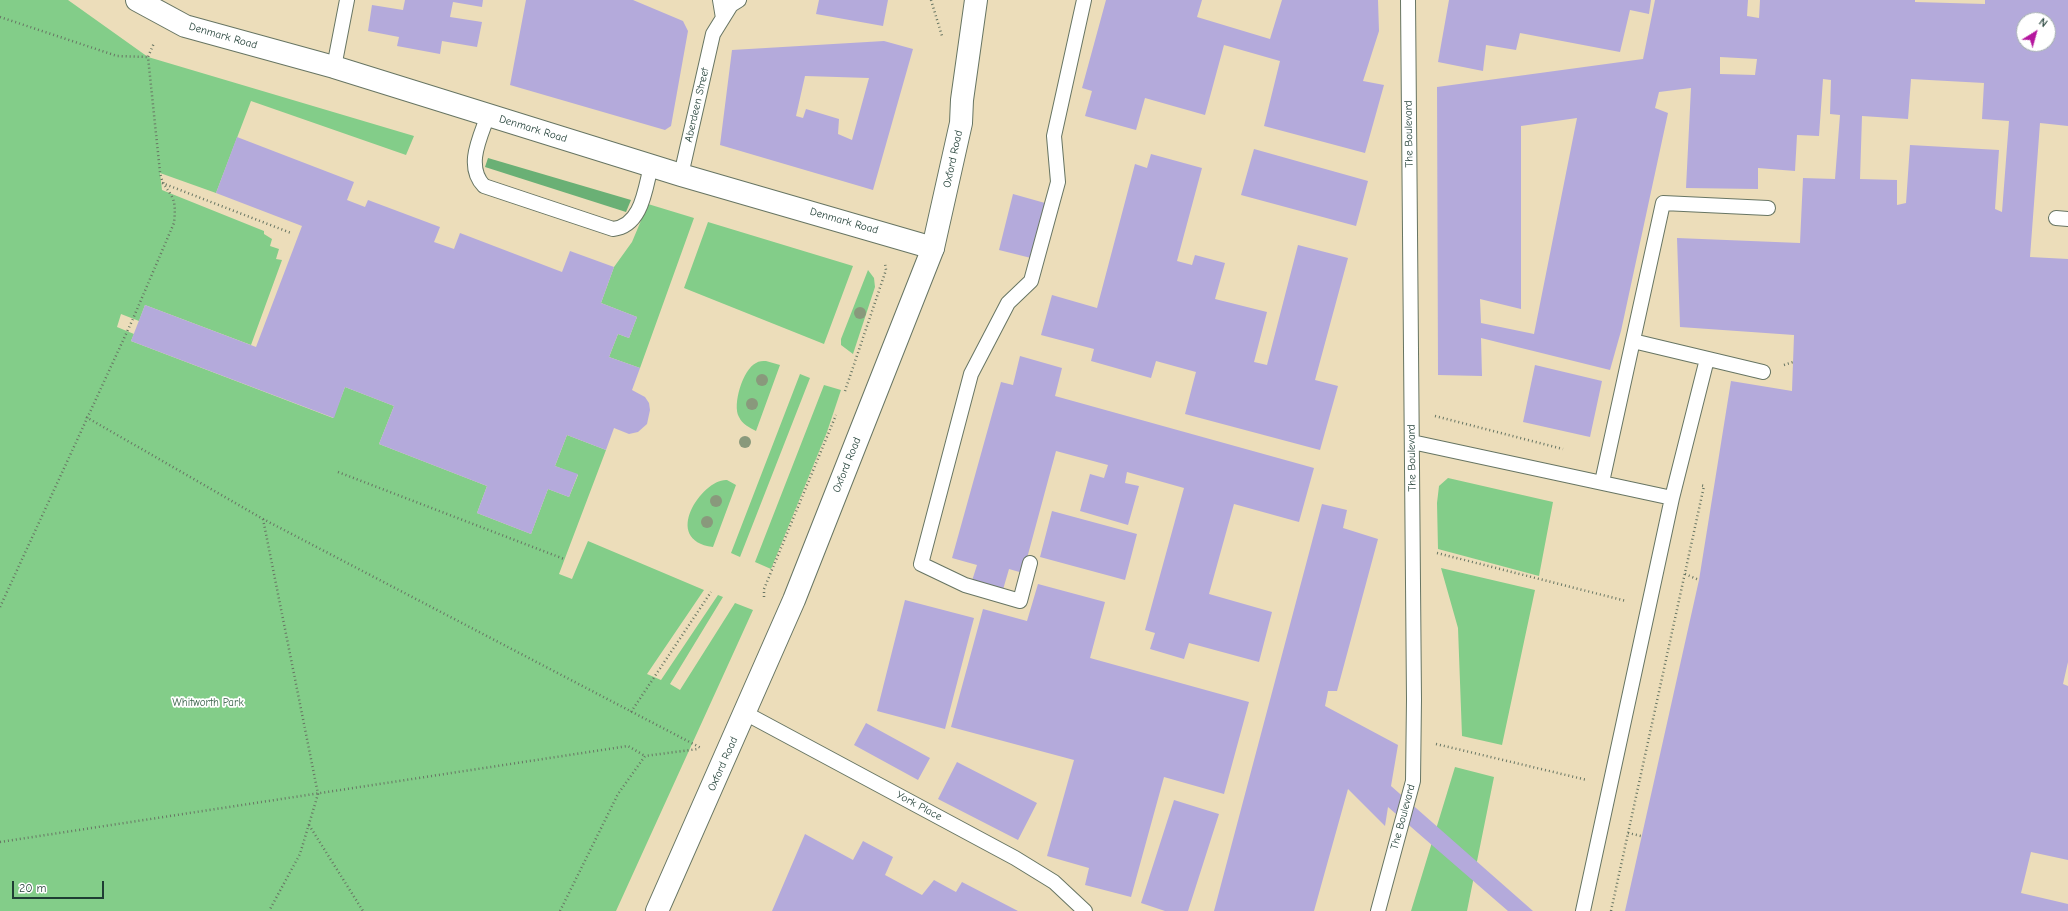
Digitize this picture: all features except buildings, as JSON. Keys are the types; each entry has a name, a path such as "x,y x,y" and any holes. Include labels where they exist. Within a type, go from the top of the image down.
{"main road":[{"name":"Denmark Road","path":"137,0 185,26 334,67 651,166 933,248"},
{"name":"Oxford Road","path":"657,911 794,600 933,248 961,123 962,100 976,0"}],"lane":[{"path":"334,67 347,0"},
{"path":"720,0 723,18"},
{"name":"Aberdeen Street","path":"681,175 713,34 731,5 739,0"},
{"path":"1030,563 1020,601 965,585 921,564 971,374 1008,303 1031,281 1058,182 1054,136 1084,0"},
{"name":"The Boulevard","path":"1378,911 1413,781 1413,547 1408,0"},
{"path":"488,115 474,163 478,180 484,186 613,229 622,228 630,223 636,215 651,166"},
{"path":"1602,482 1663,203 1768,208"},
{"path":"1633,341 1763,372"},
{"path":"1583,911 1672,498 1707,359"},
{"path":"1412,442 1672,498"},
{"name":"York Place","path":"745,713 1015,858 1054,882 1085,911"}],"path":[{"path":"0,18 117,56 148,57"},
{"path":"0,607 132,321 174,223 176,210 171,195 162,183 148,57 154,43"},
{"path":"162,183 292,233"},
{"path":"844,394 886,270 884,258"},
{"path":"764,604 764,589 838,408"},
{"path":"1412,410 1607,460"},
{"path":"86,418 263,519 703,749"},
{"path":"338,472 564,559"},
{"path":"1611,911 1704,486 1677,478"},
{"path":"263,519 318,794 300,854 268,911"},
{"path":"1413,547 1676,614"},
{"path":"1685,574 1699,580"},
{"path":"630,712 711,592"},
{"path":"1414,739 1637,792"},
{"path":"703,749 706,742"},
{"path":"0,842 628,746 645,756 703,749"},
{"path":"560,911 618,794 645,756"},
{"path":"309,825 363,911"},
{"path":"1628,833 1641,836"}],"green space":[{"name":"Whitworth Park","path":"0,0 68,0 148,57 414,136 406,155 251,101 216,193 160,173 162,190 264,231 264,234 272,239 270,246 279,249 276,259 282,260 251,345 145,305 139,321 121,314 117,327 134,334 131,341 333,418 345,387 394,406 379,444 487,486 477,513 531,534 548,489 569,497 578,475 555,466 567,435 606,450 559,574 572,579 588,541 704,590 647,674 661,680 718,595 723,597 670,684 680,690 735,603 753,610 616,911 0,911"},
{"path":"488,158 631,200 626,212 485,167"},
{"path":"648,204 694,218 640,368 609,357 618,334 629,338 637,317 601,303 614,267 632,242"},
{"path":"708,222 853,266 824,344 684,288"},
{"path":"868,270 874,278 875,287 853,354 841,345 841,339"},
{"path":"766,361 780,365 756,431 744,424 740,419 737,411 738,396 743,380 751,367 758,362"},
{"path":"800,374 810,378 740,557 731,553"},
{"path":"824,385 841,390 827,432 771,569 755,562"},
{"path":"1448,478 1553,502 1539,576 1438,549 1437,503 1439,486"},
{"path":"727,480 736,485 713,547 697,542 689,533 688,522 691,510 698,498 707,489 717,482"},
{"path":"1441,568 1535,590 1502,745 1462,736 1458,628"},
{"path":"1455,767 1494,777 1467,911 1411,911"}]}
